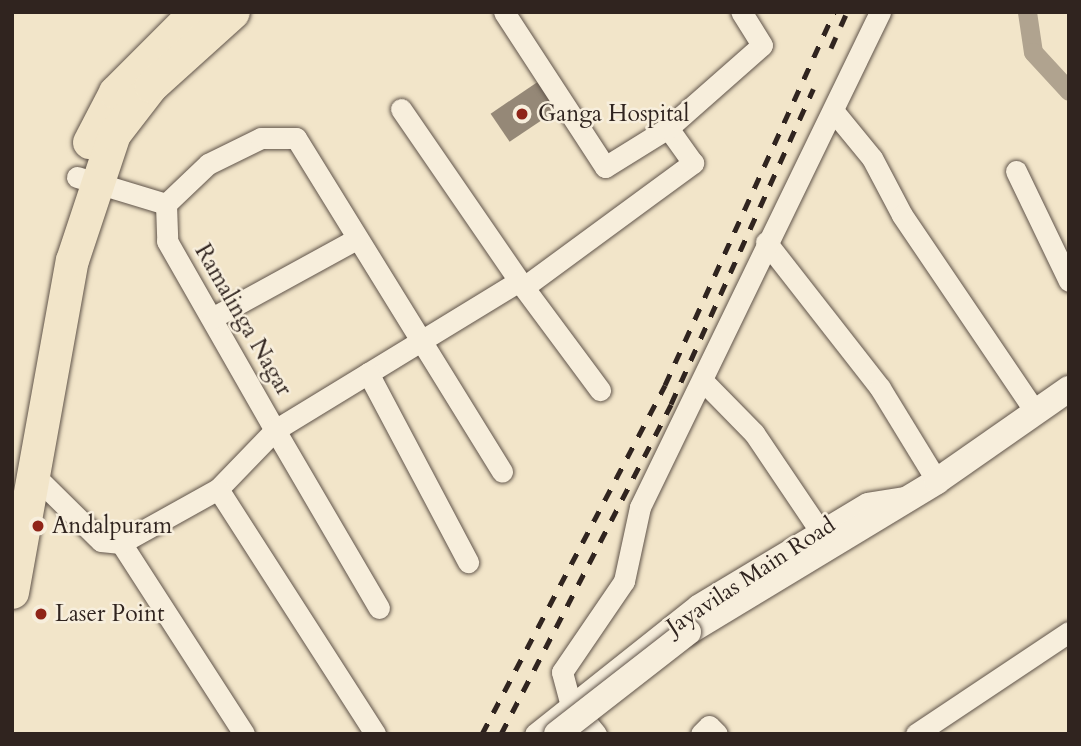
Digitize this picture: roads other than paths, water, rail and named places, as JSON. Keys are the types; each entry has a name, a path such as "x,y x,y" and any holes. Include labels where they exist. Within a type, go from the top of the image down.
{"main road":[{"path":"87,181 93,128 115,92 195,12"},
{"path":"12,592 27,472 72,260 67,233 87,181 114,134 151,86 233,12"}],"street":[{"path":"504,12 606,167 668,128 762,45 741,12"},
{"path":"596,734 570,702 562,672 624,581 640,507 703,381 765,242 835,113 880,12"},
{"path":"401,109 521,284 600,390"},
{"path":"835,113 873,158 902,215 1037,413"},
{"name":"Ramalinga Nagar","path":"166,204 167,241 275,430 521,284 694,163 668,128"},
{"path":"87,181 166,204 208,164 261,138 296,138 356,239 502,471"},
{"path":"1016,171 1069,281"},
{"path":"212,318 356,239"},
{"path":"765,242 880,388 937,481"},
{"path":"368,373 468,562"},
{"path":"703,381 754,433 820,531"},
{"name":"Jayavilas Main Road","path":"557,734 688,632 937,481 1069,389"},
{"path":"27,472 100,541 121,543 218,489 275,430 379,608"},
{"path":"218,489 375,734"},
{"name":"Jayavilas Main Road","path":"535,734 570,702 697,605 867,503 913,495"},
{"path":"121,543 244,734"},
{"path":"916,734 1069,632"},
{"path":"701,734 709,726 717,734"}],"waterway":[{"path":"1027,12 1033,52 1069,91"}],"railway":[{"path":"482,734 665,385 834,12"},
{"path":"831,48 847,12"},
{"path":"501,734 671,404 813,89"}],"place":[{"name":"Ganga Hospital","path":"522,114"},
{"name":"Andalpuram","path":"38,526"},
{"name":"Laser Point","path":"41,614"}]}
